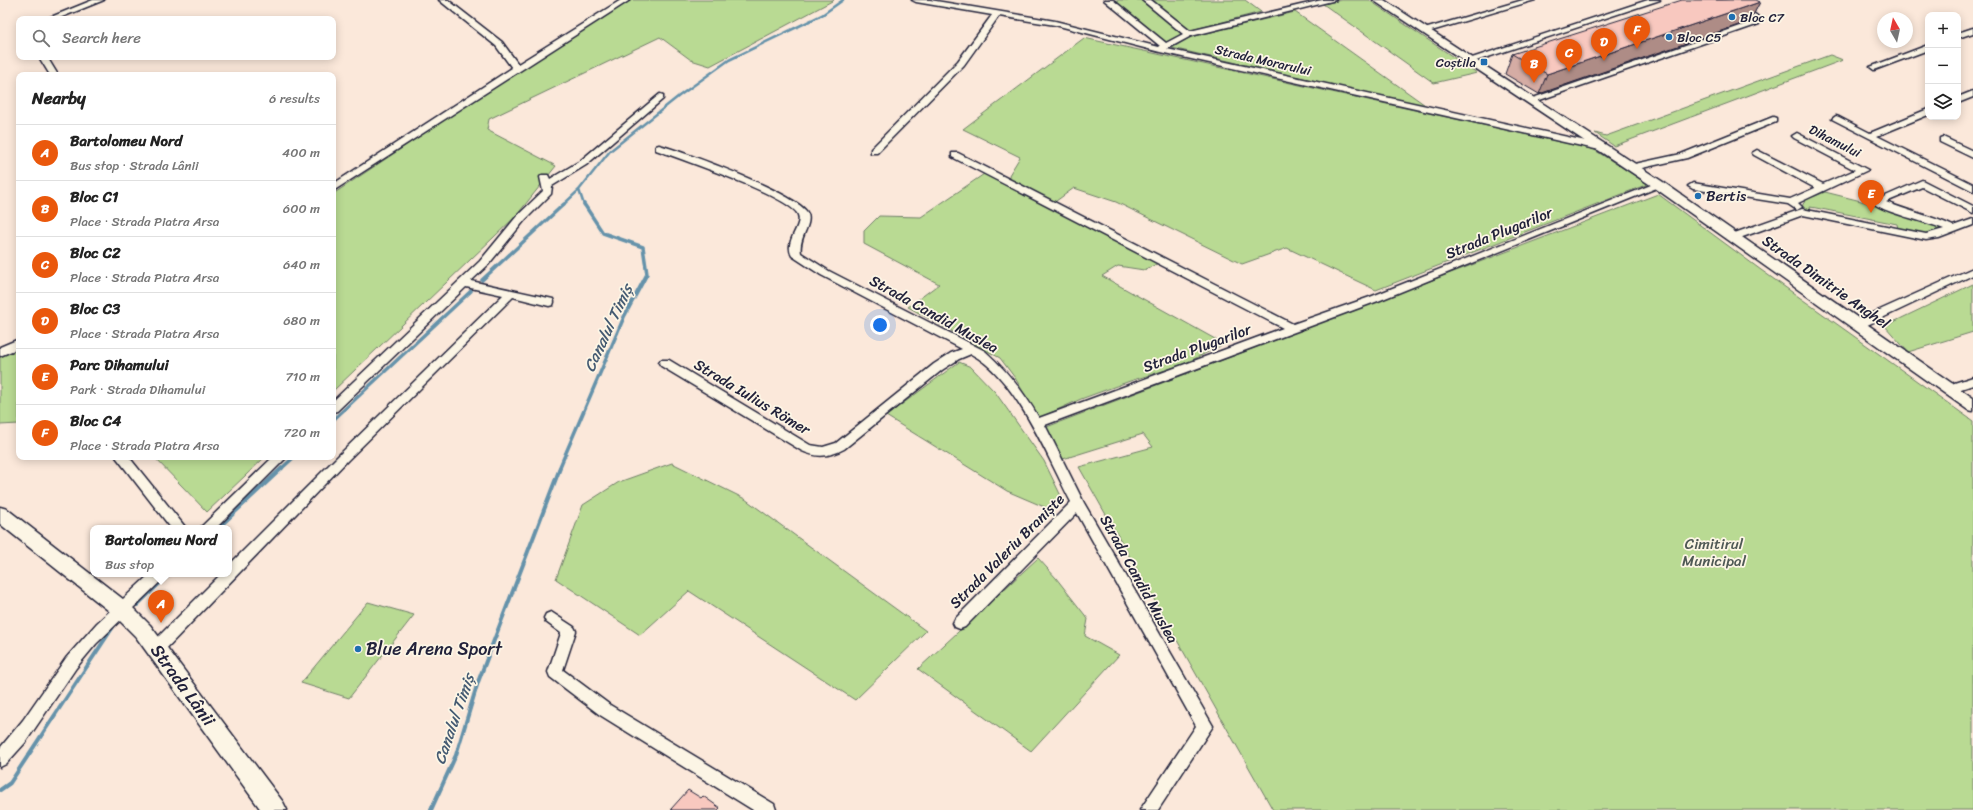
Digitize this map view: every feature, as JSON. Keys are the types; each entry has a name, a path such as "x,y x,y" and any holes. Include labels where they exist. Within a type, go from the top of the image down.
{"main road":[{"name":"Strada Lânii","path":"0,514 138,626 157,648 275,810"}],"street":[{"path":"58,16 100,0"},
{"path":"442,0 499,44 517,68"},
{"path":"336,186 517,68 626,0"},
{"name":"Strada Morarului","path":"916,0 1055,23 1604,148"},
{"path":"1108,0 1163,48 1188,34 1332,0"},
{"path":"1146,0 1188,34"},
{"path":"1378,0 1659,185"},
{"path":"1425,30 1531,0"},
{"path":"1470,60 1656,0"},
{"path":"1531,100 1755,24 1757,20 1754,17 1721,0"},
{"path":"874,152 961,63 997,14"},
{"path":"1961,35 1973,30"},
{"path":"1874,67 1925,48"},
{"path":"45,60 52,72"},
{"path":"1961,99 1973,94"},
{"path":"336,405 484,263 521,218 548,192 546,181 583,163 660,97"},
{"path":"1870,136 1925,113"},
{"path":"1836,119 1973,188"},
{"path":"1632,167 1684,156 1773,120"},
{"name":"Dihamului","path":"1791,202 1862,172 1863,170 1797,136"},
{"path":"1943,140 1973,154"},
{"name":"Strada Candid Muslea","path":"659,148 792,202 803,212 804,218 794,242 796,254 825,273 973,350 996,365 1009,381 1038,427 1078,503 1205,726 1148,810"},
{"path":"1756,153 1823,188"},
{"path":"955,155 1293,328"},
{"path":"1952,230 1935,221 1905,213 1877,202 1922,183 1973,210"},
{"name":"Strada Plugarilor","path":"1038,427 1041,422 1049,418 1374,299 1659,185"},
{"name":"Strada Dimitrie Anghel","path":"1659,185 1973,406"},
{"path":"1693,186 1791,202 1802,212 1926,237 1935,236 1973,222"},
{"path":"1733,237 1802,212"},
{"path":"1857,325 1973,271"},
{"path":"464,282 549,302"},
{"path":"232,572 344,458 510,294"},
{"path":"0,352 16,345"},
{"name":"Strada Iulius Römer","path":"665,364 806,448 816,453 823,453 840,446 942,364 955,356 973,350"},
{"path":"1949,389 1973,381"},
{"path":"124,460 177,525"},
{"path":"210,525 278,460"},
{"name":"Strada Valeriu Braniște","path":"960,624 1078,503"},
{"path":"0,759 34,716 72,662 97,633 155,577"},
{"path":"157,648 227,577"},
{"path":"551,618 569,631 555,672 605,710 768,810"}],"green space":[{"path":"631,0 834,0 710,66 691,60 660,37 489,119 487,130 556,166 516,216 336,388 336,192 519,70"},
{"path":"1112,0 1245,0 1261,12 1188,31 1166,45"},
{"path":"1341,0 1369,0 1477,73 1434,83 1323,4"},
{"path":"1295,12 1428,107 1172,48 1191,37"},
{"path":"1084,38 1593,149 1648,184 1376,290 1287,248 1242,264 1116,202 1074,188 1052,204 1159,263 1144,270 1118,266 1102,276 1224,344 1182,365 1130,381 1081,399 1039,418 1015,378 1000,358 908,307 939,284 864,244 864,231 879,216 921,217 987,172 1012,183 1009,175 1020,157 963,129"},
{"path":"1830,55 1843,60 1614,146 1595,133 1606,136"},
{"path":"1825,192 1865,202 1945,227 1925,235 1898,229 1897,224 1810,207 1811,212 1802,206 1808,196 1815,196"},
{"name":"Cimitirul Municipal","path":"1658,194 1761,270 1973,421 1973,810 1273,810 1079,467 1153,447 1143,434 1063,459 1044,428"},
{"path":"1973,284 1973,332 1908,352 1885,326"},
{"path":"16,347 16,424 0,425 0,355"},
{"path":"959,362 971,367 995,392 1044,461 1061,496 1049,509 1007,491 886,416"},
{"path":"157,460 262,460 207,512"},
{"path":"672,463 745,499 926,631 855,700 689,591 640,635 556,579 583,505 619,482"},
{"path":"1038,558 1056,578 1088,619 1085,636 1119,655 1031,751 918,669"},
{"name":"Blue Arena Sport","path":"368,602 414,615 349,698 301,683"}],"building":[{"path":"1682,0 1756,0 1760,2 1547,74 1512,54"},
{"path":"688,790 701,798 703,796 720,808 718,810 672,810 671,809"}],"waterway":[{"name":"Canalul Timiș","path":"579,190 610,151 679,96 729,60 822,15 843,0"},
{"path":"563,205 579,190"},
{"name":"Canalul Timiș","path":"579,190 584,205"},
{"path":"482,280 564,204"},
{"name":"Canalul Timiș","path":"559,469 624,317 647,274 643,247 603,233 584,204"},
{"path":"336,417 471,291"},
{"path":"281,469 291,460"},
{"path":"221,525 282,468"},
{"name":"Canalul Timiș","path":"431,810 456,755 478,682 560,468"},
{"path":"137,605 166,577"},
{"path":"0,790 10,783 113,627"}],"place":[{"name":"Bloc C7","path":"1732,17"},
{"name":"Bloc C5","path":"1669,37"},
{"name":"Bloc C4","path":"1637,49"},
{"name":"Bloc C3","path":"1604,61"},
{"name":"Coștila","path":"1484,62"},
{"name":"Bloc C2","path":"1569,72"},
{"name":"Bloc C1","path":"1534,83"},
{"name":"Bertis","path":"1698,196"},
{"name":"Parc Dihamului","path":"1871,213"},
{"name":"Bartolomeu Nord","path":"161,623"},
{"name":"Blue Arena Sport","path":"358,649"}]}
